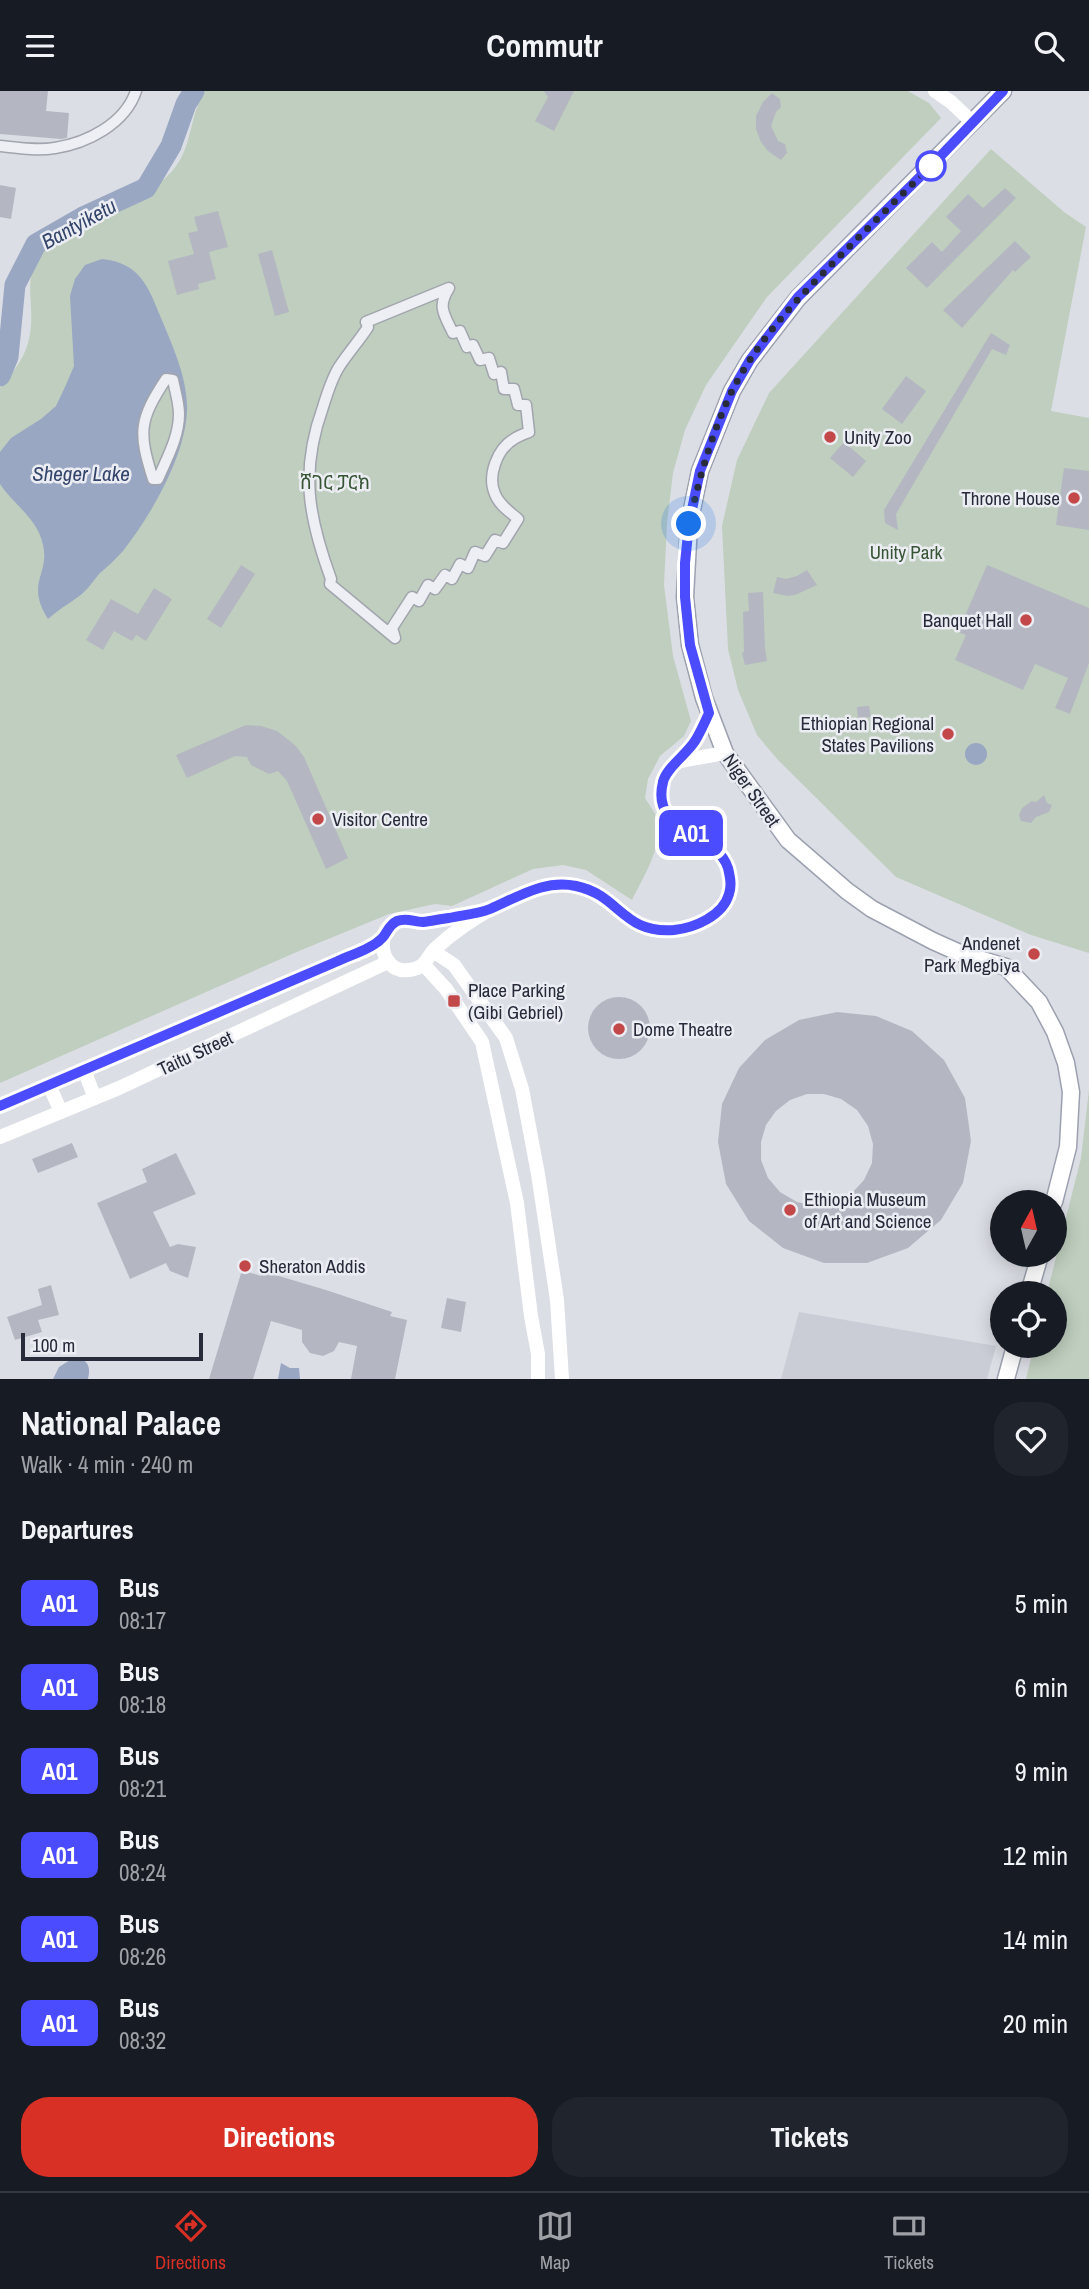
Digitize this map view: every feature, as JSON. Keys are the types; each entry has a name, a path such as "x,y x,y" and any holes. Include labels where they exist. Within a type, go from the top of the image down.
{"main road":[{"path":"935,91 974,123"},
{"name":"Niger Street","path":"996,92 974,123 798,297 750,360 732,391 700,471 689,524 685,597 690,645 709,713 725,753 788,840 846,891 872,909 933,941 1006,967 1039,1002 1055,1032 1066,1063 1071,1092 1068,1147 1057,1190"},
{"path":"420,922 488,910 544,886 559,884 589,890 611,902 639,926 652,929 678,929 716,913 723,907 729,894 731,879 726,864 721,854 710,844 669,819 661,795 666,773 680,761 709,713"},
{"path":"680,761 725,753"},
{"path":"488,910 433,951 424,965 408,971 400,969 388,962 383,954 382,940 389,927 395,922 412,919 420,922 431,934 433,951 454,965 506,1038 522,1089 538,1174 557,1300 562,1379"},
{"name":"Taitu Street","path":"0,1105 382,940"},
{"name":"Taitu Street","path":"0,1137 157,1071 388,962"},
{"path":"424,965 446,989 481,1042 517,1203 538,1354 538,1379"},
{"path":"84,1070 95,1098"},
{"path":"49,1085 61,1112"},
{"path":"1006,1379 1012,1358"}],"street":[{"path":"0,146 53,149 82,141 118,118 131,104 136,91"},
{"path":"449,288 441,300 441,307 453,333 460,331 467,347 472,345 480,361 489,358 494,375 501,372 504,389 514,389 518,405 526,405 529,432 514,438 504,447 495,463 492,476 494,494 503,507 518,519 503,543 495,540 485,556 475,552 468,568 460,564 452,579 444,575 435,589 428,586 419,601 412,597 392,628 395,638 330,584 331,579 318,545 310,506 311,440 337,369 368,327 366,322 449,288"},
{"path":"166,379 173,380 179,413 176,437 158,479 153,479 144,451 143,429 148,407 166,379"}],"shaded area":[{"path":"799,1312 990,1345 990,1358 993,1358 987,1379 781,1379"}],"green space":[{"name":"ሸገር ፓርክ","path":"205,91 908,91 929,103 941,118 767,297 706,385 685,430 673,473 664,585 673,656 691,721 684,736 660,756 648,779 645,798 657,819 657,843 651,863 632,900 586,870 563,865 533,869 452,906 435,904 389,914 0,1083 0,388 26,350 31,330 30,284 35,261 41,249 48,240 67,227 127,204 168,175 184,151 196,110"},
{"name":"Unity Park","path":"991,149 1064,212 1086,227 1051,411 1089,418 1089,953 1031,935 896,877 778,760 757,735 738,690 728,649 722,526 737,460 769,393"},
{"path":"1089,1090 1089,1379 1026,1379 1031,1358 1067,1358 1067,1281 1050,1281 1054,1267 1068,1267 1068,1210 1081,1158"}],"water":[{"name":"Sheger Lake","path":"102,259 115,261 134,271 147,286 179,363 187,411 185,429 173,466 145,520 123,551 84,592 48,619 38,596 44,564 43,545 36,527 0,484 0,452 11,438 56,406 65,387 74,366 70,296 75,279 85,265","holes":["167,379 173,380 176,437 154,479 143,429"]},
{"path":"976,743 986,750 987,754 980,764 976,765 966,758 965,754 972,744"},
{"path":"75,1357 88,1364 88,1379 53,1379 59,1367"},
{"path":"281,1363 290,1368 299,1368 300,1379 278,1379"}],"building":[{"path":"0,91 48,91 46,111 69,113 67,138 0,134"},
{"path":"544,91 574,91 554,131 535,121 548,97"},
{"path":"772,93 780,99 781,107 771,126 778,141 785,144 787,153 781,160 768,151 756,129 756,116 763,102"},
{"path":"0,185 16,188 11,219 0,217"},
{"path":"1005,188 1016,198 927,288 906,268 932,242 942,252 961,231 946,217 968,194 983,208"},
{"path":"218,211 228,247 209,252 216,279 198,284 199,289 177,295 168,261 194,254 188,233 198,231 194,217"},
{"path":"1015,241 1031,257 1015,272 1013,270 962,328 943,310"},
{"path":"272,250 289,312 275,316 258,254"},
{"path":"991,333 1010,345 1006,355 992,349 896,514 898,530 885,523 884,510"},
{"path":"906,376 926,391 902,424 882,409"},
{"path":"844,442 866,461 853,477 830,458"},
{"name":"Throne House","path":"1064,468 1089,471 1089,530 1056,525"},
{"path":"241,565 255,574 221,628 207,619"},
{"name":"Banquet Hall","path":"987,565 1089,608 1089,663 1070,714 1055,708 1068,678 1035,664 1023,690 955,660 966,635 958,632"},
{"path":"807,570 817,585 795,595 773,593 777,577 786,579"},
{"path":"154,588 172,599 146,641 136,635 132,641 114,631 103,650 86,640 111,599 138,614"},
{"path":"763,592 767,661 745,665 742,653 743,612 749,611 748,593"},
{"path":"869,706 871,717 858,718 857,707"},
{"name":"Visitor Centre","path":"246,725 277,731 296,746 304,757 348,858 326,869 287,781 278,771 269,774 251,765 247,757 235,756 187,778 176,755"},
{"path":"1044,795 1047,803 1052,805 1049,812 1036,817 1031,823 1021,821 1019,815 1022,808"},
{"name":"Dome Theatre","path":"619,997 641,1006 650,1028 641,1050 619,1059 597,1050 588,1028 597,1006"},
{"path":"837,1012 876,1016 912,1031 944,1060 965,1098 971,1141 963,1183 941,1220 908,1248 867,1263 824,1263 783,1248 749,1221 726,1184 718,1142 722,1104 739,1068 765,1040 799,1020","holes":["807,1094 824,1094 841,1099 857,1110 868,1126 873,1144 872,1163 864,1180 851,1194 834,1203 815,1206 797,1202 780,1192 768,1178 761,1160 761,1142 766,1125 776,1111 790,1100"]},
{"path":"72,1143 78,1157 38,1173 32,1159"},
{"path":"176,1153 196,1194 153,1212 170,1247 178,1244 196,1247 188,1278 170,1271 166,1263 130,1279 97,1203 147,1182 142,1169"},
{"path":"242,1270 261,1276 262,1271 326,1290 392,1312 390,1316 407,1320 395,1379 351,1379 357,1346 339,1342 334,1351 323,1356 310,1353 302,1342 302,1330 271,1321 253,1379 209,1379"},
{"path":"51,1285 59,1315 38,1320 42,1332 15,1340 7,1317 42,1305 38,1289"},
{"path":"447,1298 466,1302 461,1332 441,1328"}],"waterway":[{"name":"Bantyiketu","path":"0,376 8,357 15,285 36,244 83,217 146,188 171,146 186,104 194,91"}],"bus line":[{"name":"A01","path":"0,1106 338,961 382,940 389,927 403,919 420,922 488,910 544,886 559,884 589,890 611,902 639,926 652,929 678,929 709,918 723,907 729,894 731,879 721,854 710,844 669,819 661,795 666,773 680,761 709,713 690,645 685,597 689,524 700,471 732,391 750,360 798,297 1003,91"}],"place":[{"name":"Unity Zoo","path":"830,437"},
{"name":"Throne House","path":"1074,498"},
{"name":"Banquet Hall","path":"1026,620"},
{"name":"Ethiopian Regional States Pavilions","path":"948,734"},
{"name":"Visitor Centre","path":"318,819"},
{"name":"Andenet Park Megbiya","path":"1034,954"},
{"name":"Place Parking (Gibi Gebriel)","path":"454,1001"},
{"name":"Dome Theatre","path":"619,1029"},
{"name":"Ethiopia Museum of Art and Science","path":"790,1210"},
{"name":"Sheraton Addis","path":"245,1266"}],"route":[{"path":"689,524 700,471 715,429 750,360 798,297 931,166"}]}
